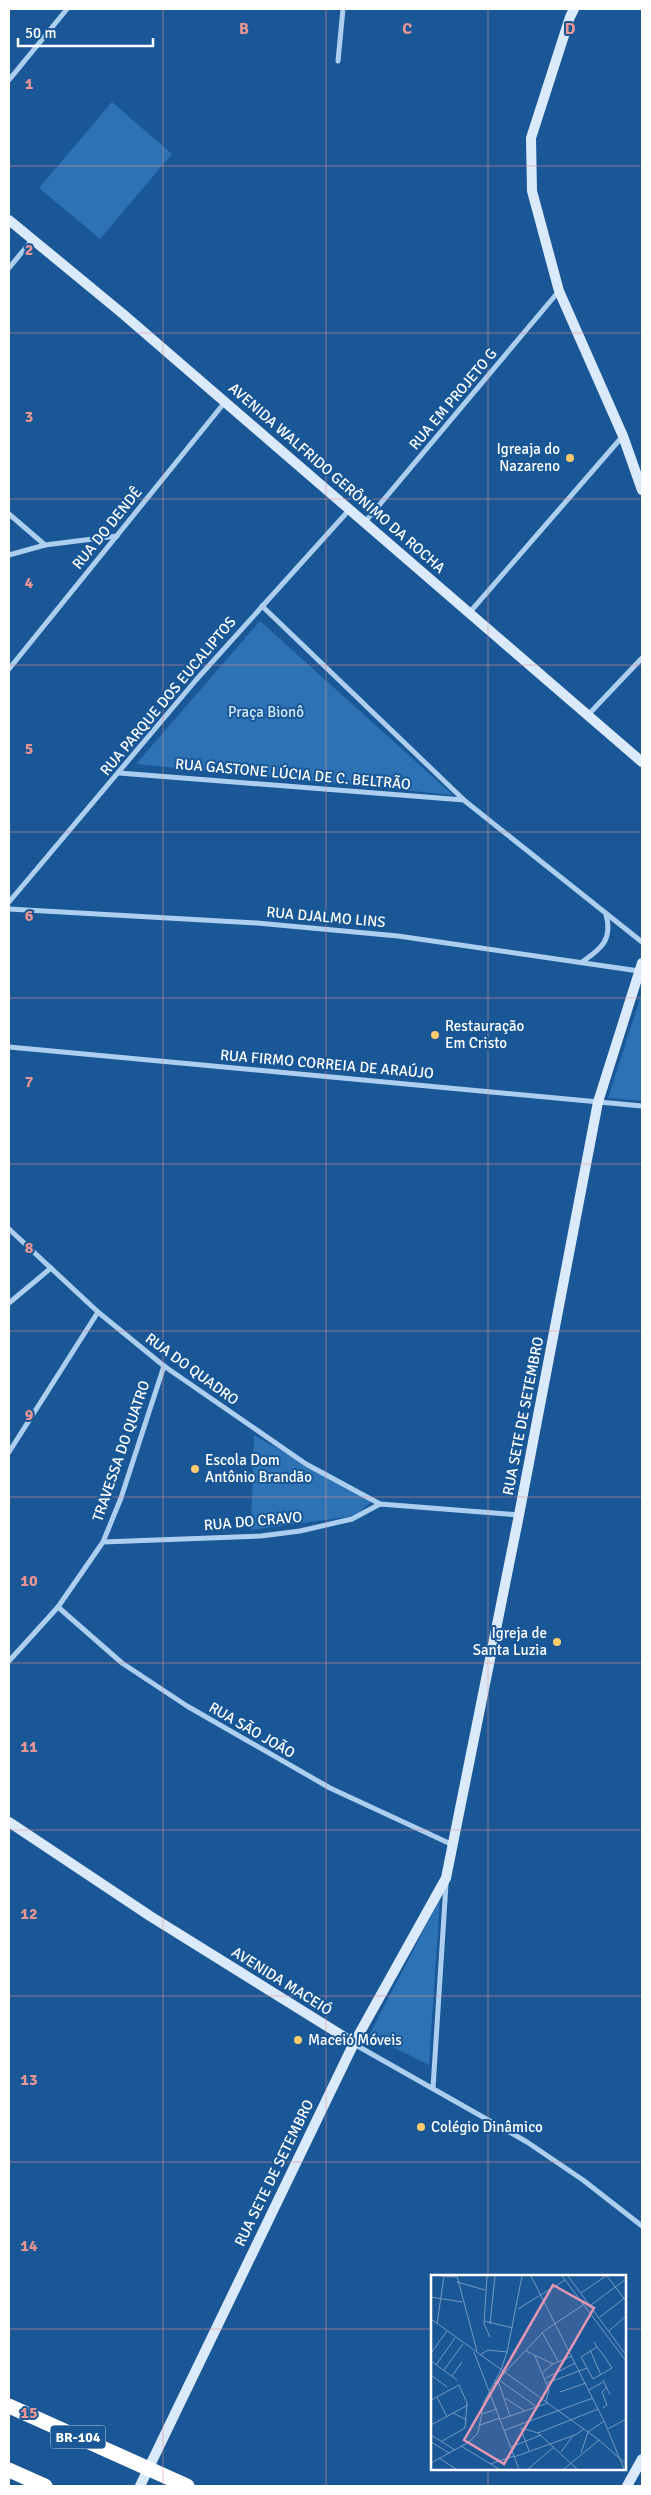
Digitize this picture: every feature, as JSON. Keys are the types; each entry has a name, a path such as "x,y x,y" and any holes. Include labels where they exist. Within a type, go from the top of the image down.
{"highway":[{"name":"BR-104","path":"9,2406 187,2486"},
{"path":"9,2470 45,2486"}],"street":[{"path":"9,80 67,9"},
{"path":"338,61 343,9"},
{"path":"574,9 531,138 532,192 559,291 623,436 642,490"},
{"name":"AVENIDA WALFRIDO GERÔNIMO DA ROCHA","path":"9,220 225,402 470,612 587,716 641,760"},
{"path":"9,268 32,239"},
{"name":"RUA EM PROJETO G","path":"365,522 559,291"},
{"name":"RUA DO DENDÊ","path":"9,669 225,402"},
{"path":"470,612 623,436"},
{"name":"RUA PARQUE DOS EUCALIPTOS","path":"9,902 196,680 350,510"},
{"path":"9,514 45,545"},
{"path":"9,555 45,545 117,536"},
{"path":"262,606 465,800 642,942"},
{"path":"587,716 642,658"},
{"name":"RUA GASTONE LÚCIA DE C. BELTRÃO","path":"119,773 465,800"},
{"name":"RUA DJALMO LINS","path":"9,909 257,923 398,936 582,962 641,967"},
{"path":"582,962 601,950 608,936 606,914"},
{"name":"RUA SETE DE SETEMBRO","path":"433,2088 441,1992 446,1878 520,1515 598,1102 641,967"},
{"name":"RUA FIRMO CORREIA DE ARAÚJO","path":"9,1047 642,1106"},
{"name":"RUA DO QUADRO","path":"9,1229 98,1312 164,1366 306,1464 380,1504"},
{"path":"9,1303 51,1268"},
{"path":"9,1452 98,1312"},
{"name":"TRAVESSA DO QUATRO","path":"9,1661 58,1607 103,1542 121,1498 164,1366"},
{"path":"380,1504 520,1515"},
{"name":"RUA DO CRAVO","path":"103,1542 261,1536 300,1531 352,1519 380,1504"},
{"name":"RUA SÃO JOÃO","path":"58,1607 122,1663 187,1706 330,1788 453,1844"},
{"name":"AVENIDA MACEIÓ","path":"9,1822 150,1916 354,2043 527,2142 583,2180 642,2226"},
{"name":"RUA SETE DE SETEMBRO","path":"140,2486 354,2043 446,1878"},
{"path":"627,2486 642,2459"}],"green space":[{"path":"112,102 172,154 100,239 39,188"},
{"name":"Praça Bionô","path":"260,621 453,795 136,764"},
{"path":"642,993 642,1101 608,1098"},
{"path":"254,1435 371,1502 357,1514 347,1517 251,1530"},
{"path":"440,1899 429,2065 369,2035"}],"place":[{"name":"Igreaja do Nazareno","path":"570,458"},
{"name":"Restauração Em Cristo","path":"435,1035"},
{"name":"Escola Dom Antônio Brandão","path":"195,1469"},
{"name":"Igreja de Santa Luzia","path":"557,1642"},
{"name":"Maceió Móveis","path":"298,2040"},
{"name":"Colégio Dinâmico","path":"421,2127"}]}
